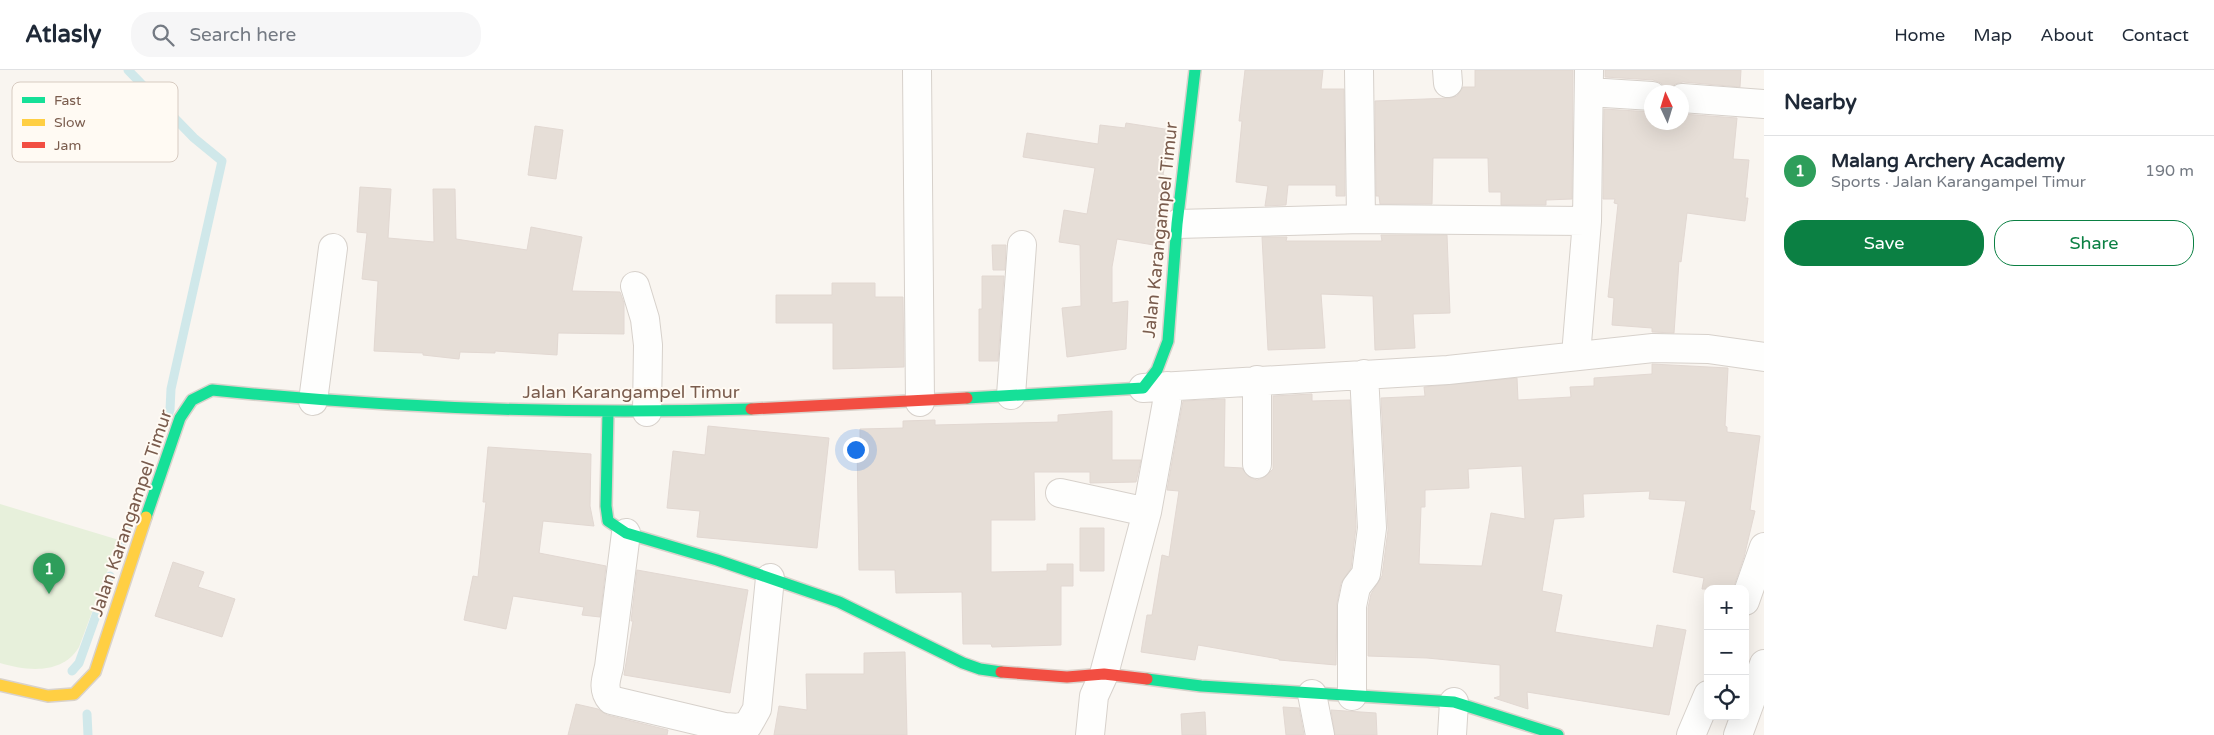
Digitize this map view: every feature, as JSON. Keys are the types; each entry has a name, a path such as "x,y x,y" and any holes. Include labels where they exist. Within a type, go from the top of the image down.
{"street":[{"path":"917,70 920,402"},
{"name":"Jalan Karangampel Timur","path":"0,685 48,696 74,694 95,672 162,467 180,418 192,400 212,390 313,400 461,408 647,412 821,408 1155,387 1157,370 1168,341 1177,224 1195,70"},
{"path":"1359,70 1361,219"},
{"path":"1576,355 1587,221 1589,81 1644,94"},
{"path":"1689,99 1764,104"},
{"path":"1177,224 1361,219 1587,221"},
{"path":"1011,396 1022,245"},
{"path":"313,400 333,248"},
{"path":"635,286 645,319 648,345 647,412"},
{"path":"1155,387 1448,370 1653,348 1708,349 1764,357"},
{"path":"1352,696 1352,606 1356,587 1366,574 1372,528 1364,374"},
{"path":"1257,380 1257,464"},
{"path":"1090,735 1094,696 1104,674 1147,512 1167,402 1155,387"},
{"path":"608,412 608,521 626,533 718,560 839,602 963,663 1009,673 1067,677 1104,674 1201,686 1454,702 1558,735"},
{"path":"1060,493 1147,512"},
{"path":"626,533 605,685 606,695 611,700 725,727 738,728 748,725 757,709 770,578"},
{"path":"1749,590 1764,547"},
{"path":"1738,735 1764,664"},
{"path":"1312,694 1320,735"},
{"path":"1452,735 1454,702"},
{"path":"1692,735 1704,706"}],"green space":[{"path":"0,504 119,540 79,647 72,656 54,666 32,669 0,663"}],"building":[{"path":"1245,70 1323,70 1321,89 1344,89 1345,196 1336,196 1336,185 1288,185 1286,205 1265,206 1268,186 1236,182 1242,121 1239,121"},
{"path":"1475,70 1573,70 1572,199 1546,200 1546,205 1501,205 1501,192 1489,192 1488,158 1433,158 1432,204 1380,204 1379,196 1376,196 1375,101 1450,98 1457,96 1463,87 1475,87"},
{"path":"1605,70 1741,70 1740,87 1683,82 1674,85 1663,85 1653,80 1605,77"},
{"path":"1604,109 1644,112 1644,130 1689,130 1689,115 1737,118 1733,159 1749,160 1745,198 1748,198 1745,221 1687,213 1681,262 1679,261 1674,333 1652,332 1652,328 1612,325 1614,298 1608,297 1618,204 1614,203 1615,199 1603,199"},
{"path":"1126,123 1171,130 1163,175 1167,176 1160,246 1117,239 1112,267 1112,303 1128,301 1126,349 1067,357 1062,308 1081,306 1080,245 1059,242 1064,210 1087,214 1095,168 1023,157 1027,133 1098,144 1100,125 1125,128"},
{"path":"535,126 563,130 556,179 528,175"},
{"path":"360,187 391,189 388,238 434,242 433,189 455,189 456,239 527,250 531,227 582,237 572,291 620,292 624,303 624,334 558,333 557,355 495,351 495,353 460,352 459,359 423,355 423,353 374,351 378,281 362,279 367,233 357,232"},
{"path":"1381,235 1447,235 1450,313 1413,314 1415,348 1375,350 1373,296 1321,294 1325,348 1268,350 1262,237 1287,237 1286,241 1382,241"},
{"path":"992,245 1006,245 1005,270 993,270"},
{"path":"982,276 1004,276 998,361 979,361 979,309 982,309"},
{"path":"832,283 875,283 875,297 903,297 904,367 833,369 833,323 776,323 776,295 832,295"},
{"path":"1652,364 1728,368 1725,426 1727,427 1727,432 1760,436 1750,510 1755,511 1744,557 1734,585 1704,585 1704,589 1702,589 1704,578 1673,572 1686,501 1649,499 1650,491 1583,494 1584,517 1554,519 1542,591 1562,595 1555,632 1653,648 1657,625 1686,630 1669,715 1527,692 1528,709 1494,698 1500,696 1500,665 1427,658 1368,656 1368,608 1371,594 1382,576 1388,530 1381,398 1425,396 1424,387 1517,378 1518,400 1571,397 1570,387 1594,386 1594,378 1652,374","holes":["1522,466 1525,519 1491,513 1482,566 1419,564 1421,507 1425,507 1425,490 1469,488 1468,469"]},
{"path":"1312,394 1312,401 1350,400 1356,527 1351,568 1341,583 1337,603 1336,665 1279,660 1198,645 1195,660 1141,652 1147,615 1152,615 1162,555 1169,557 1179,491 1167,490 1183,401 1225,399 1224,467 1242,468 1249,477 1257,480 1265,477 1273,469 1273,396"},
{"path":"1112,411 1112,460 1141,460 1136,482 1090,483 1090,472 1034,472 1035,520 991,520 991,572 1047,571 1047,564 1073,564 1073,586 1061,586 1061,645 992,647 991,644 963,644 962,592 896,593 895,570 859,570 857,441 860,441 860,429 903,428 903,421 935,420 935,425 1058,422 1058,415"},
{"path":"708,426 829,438 817,548 697,537 700,511 667,508 673,451 705,455"},
{"path":"488,447 591,454 590,506 594,526 543,521 539,553 606,566 600,617 582,615 584,607 513,596 506,629 464,620 473,576 478,577 486,502 483,502"},
{"path":"1080,528 1104,528 1104,571 1080,571"},
{"path":"173,562 204,572 198,587 235,599 222,637 155,616"},
{"path":"637,570 748,590 730,693 624,675 633,621 631,621"},
{"path":"905,652 907,735 774,735 779,706 807,710 806,674 864,674 864,653"},
{"path":"576,704 598,709 607,715 668,730 667,735 568,735"},
{"path":"1283,707 1299,708 1304,735 1286,735"},
{"path":"1331,710 1376,713 1377,735 1335,735"},
{"path":"1205,712 1206,735 1182,735 1181,714"}],"waterway":[{"path":"128,70 140,82"},
{"path":"167,418 170,410 171,389 222,161 194,138 178,122"},
{"path":"121,546 135,508"},
{"path":"72,671 79,663 110,576"},
{"path":"87,714 88,735"}],"traffic: fast":[{"path":"967,398 1143,388 1157,370 1168,341 1177,224 1195,70"},
{"path":"146,517 180,418 192,400 212,390 414,406 616,411 751,409"},
{"path":"608,412 606,506 608,521 626,533 717,560 839,602 963,663 980,669 1001,672"},
{"path":"1147,679 1201,686 1454,702 1558,735"}],"traffic: slow":[{"path":"0,685 48,696 74,694 95,672 146,517"}],"traffic: jam":[{"path":"751,409 967,398"},
{"path":"1001,672 1067,677 1104,674 1147,679"}],"place":[{"name":"Malang Archery Academy","path":"49,594"}]}
